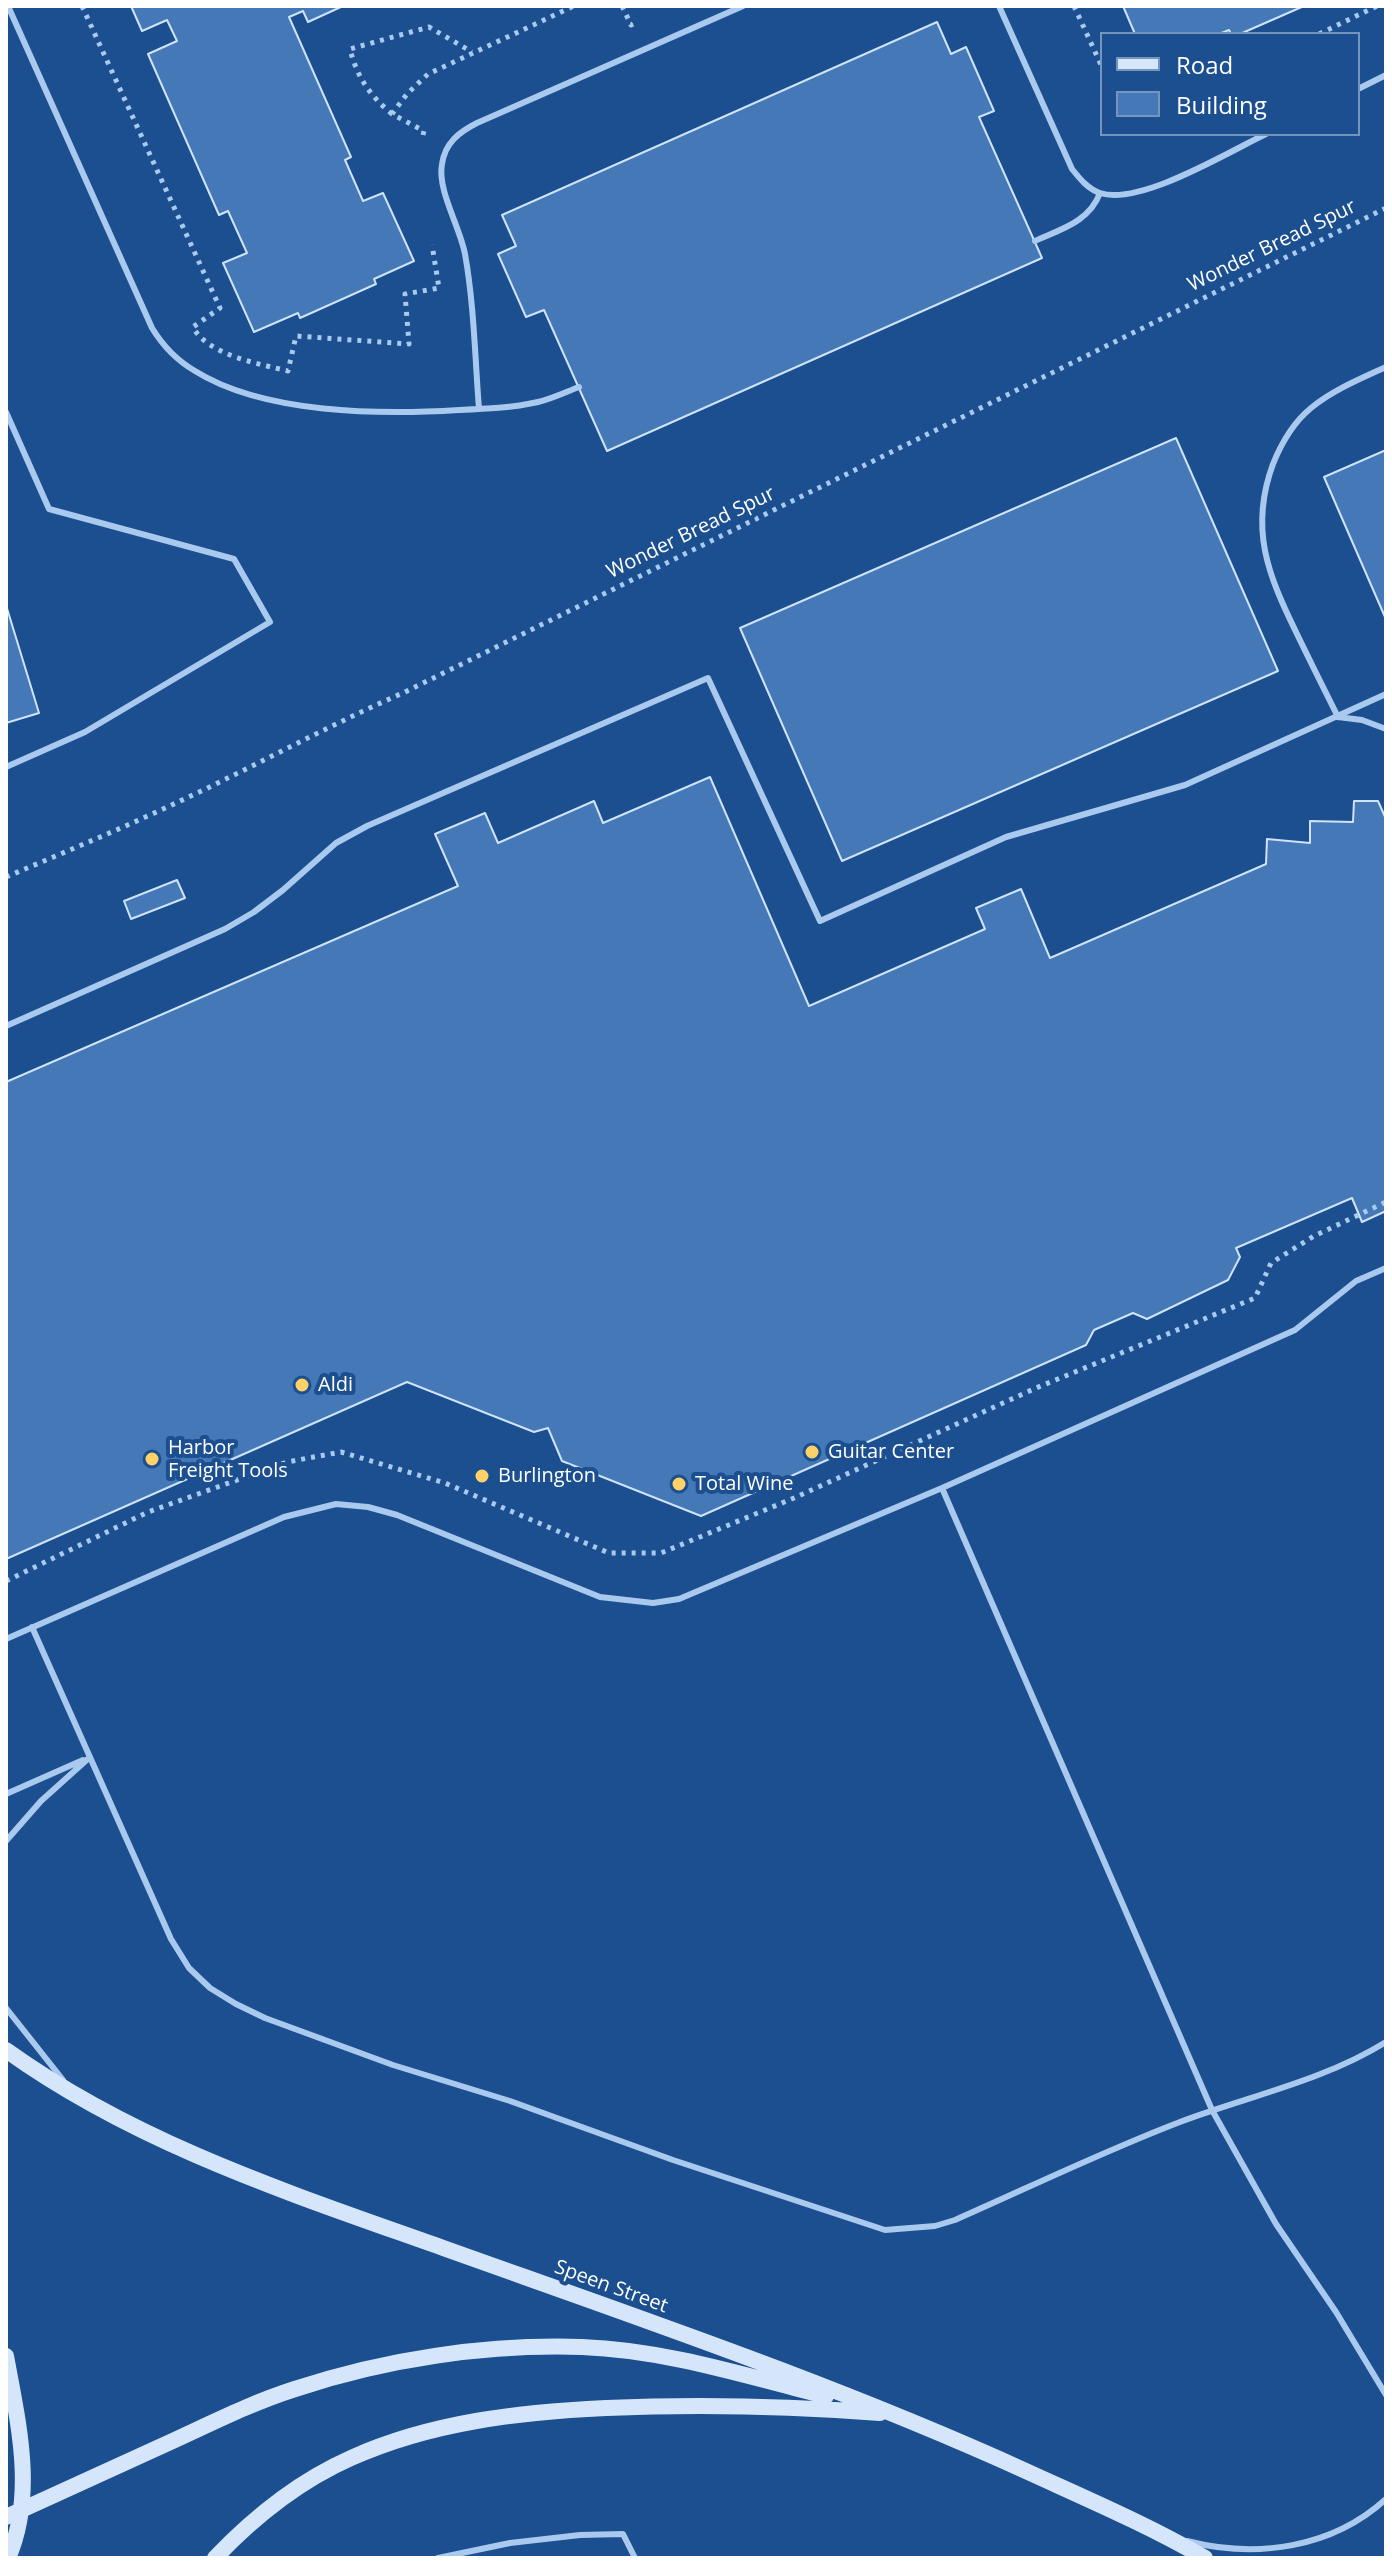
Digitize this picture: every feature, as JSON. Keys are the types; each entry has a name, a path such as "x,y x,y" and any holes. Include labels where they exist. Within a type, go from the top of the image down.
{"main road":[{"name":"Speen Street","path":"6,2050 75,2095 153,2136 292,2193 897,2414 973,2446 1205,2558"},
{"path":"14,2514 219,2420 293,2390 389,2365 463,2353 583,2347 640,2353 897,2414"},
{"path":"6,2356 22,2458 14,2514 19,2528 8,2558"},
{"path":"215,2558 252,2521 325,2471 381,2446 471,2422 543,2412 679,2405 897,2414"}],"lane":[{"path":"8,6 152,328 171,354 197,373 230,387 296,404 402,413 541,402 579,387"},
{"path":"479,409 467,264 442,178 442,164 453,139 477,123 743,6"},
{"path":"999,6 1072,169 1088,187 1100,193 1127,194 1154,187 1262,136"},
{"path":"1360,88 1386,75"},
{"path":"1035,241 1085,217 1100,193"},
{"path":"1338,717 1276,591 1266,564 1262,509 1266,483 1277,454 1308,410 1348,384 1386,367"},
{"path":"6,412 49,509 234,559 270,622 85,732 6,767"},
{"path":"6,1026 225,929 273,897 336,843 367,826 708,678 820,921 1006,837 1185,785 1386,694"},
{"path":"1338,717 1362,720 1386,729"},
{"path":"6,1639 284,1517 336,1504 368,1507 397,1515 600,1597 653,1603 679,1599 942,1488 1295,1330 1356,1281 1386,1268"},
{"path":"942,1488 1212,2110 1276,2224 1336,2312 1386,2395"},
{"path":"32,1627 171,1939 189,1968 210,1988 265,2018 393,2065 510,2101 673,2160 885,2230 935,2226 955,2220 1124,2145 1212,2110 1325,2073 1364,2056 1386,2042"},
{"path":"6,1794 90,1757"},
{"path":"6,1841 41,1801 90,1757"},
{"path":"6,2008 75,2095"},
{"path":"1157,2533 1192,2543 1227,2548 1302,2545 1346,2528 1386,2499"},
{"path":"438,2558 510,2543 580,2535 623,2534 635,2558"}],"path":[{"path":"82,6 220,308 193,327 209,345 242,359 288,371 296,336 409,344 405,294 439,288 428,232"},
{"path":"392,114 428,74 574,6"},
{"path":"622,6 631,25 644,18"},
{"path":"1074,6 1100,63"},
{"path":"1323,32 1377,6"},
{"path":"420,146 424,131 379,104 355,70 350,49 429,27 472,52"},
{"name":"Wonder Bread Spur","path":"6,877 162,809 330,725 405,692 1386,208"},
{"path":"6,1581 148,1512 287,1462 341,1452 445,1483 609,1553 661,1553 794,1498 1036,1388 1255,1298 1271,1263 1314,1236 1386,1202"}],"building":[{"path":"131,6 343,6 308,22 303,11 289,17 351,157 345,160 363,201 383,193 414,261 374,279 376,284 300,318 298,313 254,332 223,263 247,253 228,211 219,215 148,54 177,41 167,20 142,31"},
{"path":"1123,6 1304,6 1245,32 1134,32"},
{"path":"937,22 951,54 966,47 994,111 979,117 1042,258 607,451 544,310 526,317 498,254 516,246 502,215"},
{"path":"1176,438 1278,671 842,861 740,628"},
{"path":"1386,450 1386,617 1385,617 1324,477"},
{"path":"6,605 39,713 6,723"},
{"path":"710,777 809,1006 985,929 976,908 1021,889 1050,958 1266,864 1267,839 1310,843 1310,821 1353,822 1354,801 1378,801 1386,819 1386,1211 1362,1222 1352,1198 1236,1248 1240,1257 1228,1280 1147,1319 1133,1313 1094,1330 1086,1345 701,1516 562,1461 548,1428 534,1432 407,1382 6,1559 6,1082 458,886 435,834 485,813 498,843 594,801 603,823"},
{"path":"177,880 185,898 131,919 124,901"}],"place":[{"name":"Aldi","path":"302,1385"},
{"name":"Guitar Center","path":"812,1452"},
{"name":"Harbor Freight Tools","path":"152,1459"},
{"name":"Burlington","path":"482,1476"},
{"name":"Total Wine","path":"679,1484"}]}
